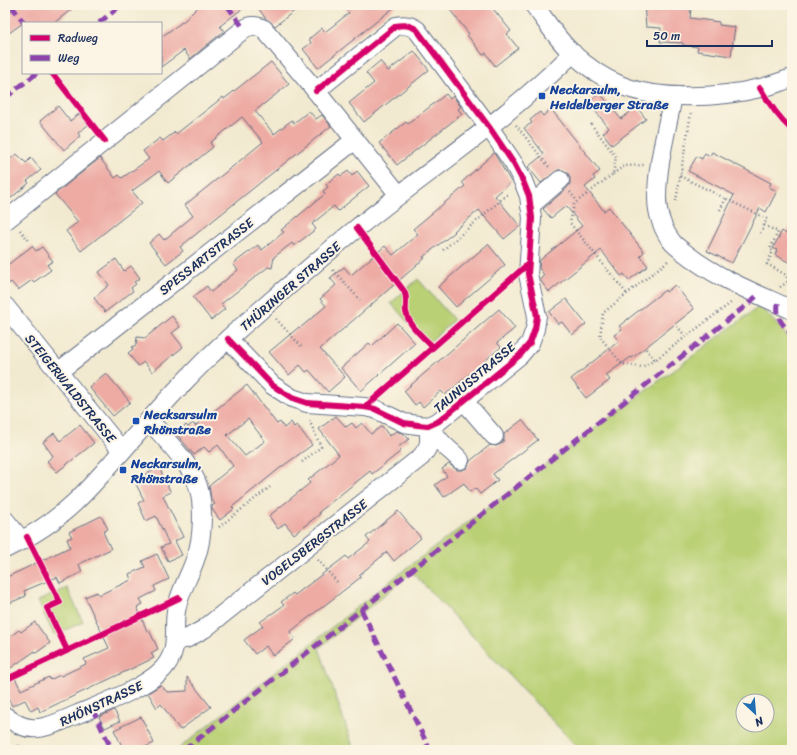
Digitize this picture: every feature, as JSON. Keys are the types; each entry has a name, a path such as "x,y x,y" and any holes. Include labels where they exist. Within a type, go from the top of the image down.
{"street":[{"path":"534,5 563,44 595,71 619,84 651,94 673,96 716,95 760,88 792,78"},
{"path":"5,221 247,27 253,25 264,29 316,91 399,195"},
{"name":"TAUNUSSTRASSE","path":"228,338 272,385 292,398 307,403 375,409 404,423 429,431 439,421 520,355 530,342 535,329 537,316 528,269 532,218 529,196 523,181 514,164 489,127 423,37 413,26 396,26 316,91"},
{"name":"THÜRINGER STRASSE","path":"5,549 22,541 42,528 73,504 149,420 228,338 357,228 489,127 561,65 572,53"},
{"path":"673,96 660,165 657,199 660,218 666,232 674,244 694,260 716,274 792,310"},
{"name":"SPESSARTSTRASSE","path":"58,372 355,140"},
{"path":"530,206 560,180"},
{"name":"STEIGERWALDSTRASSE","path":"5,306 122,451"},
{"path":"464,401 494,436"},
{"name":"RHÖNSTRASSE","path":"5,716 23,726 37,728 52,725 92,708 147,681 163,669 171,655 176,640 176,612 179,598 197,556 201,532 202,503 198,485 188,469 177,453 149,420"},
{"path":"429,431 460,460"},
{"name":"VOGELSBERGSTRASSE","path":"176,640 186,639 204,629 421,458 428,448 429,431"},
{"path":"5,520 22,541"}],"path":[{"path":"675,206 694,95"},
{"path":"506,112 577,201"},
{"path":"591,124 616,157 613,174"},
{"path":"627,294 570,222 574,204 624,166 660,165"},
{"path":"680,176 767,219 760,233"},
{"path":"443,250 523,181"},
{"path":"720,210 726,198"},
{"path":"764,225 778,232 770,250 773,251 767,264 786,275 792,288"},
{"path":"682,250 603,313 600,337 622,364 642,367 654,360 734,300 743,286"},
{"path":"322,257 360,300"},
{"path":"264,307 301,346"},
{"path":"677,326 686,337"},
{"path":"646,349 654,360"},
{"path":"301,401 322,447 302,462"},
{"path":"199,542 270,487"},
{"path":"308,547 338,583"}],"green space":[{"path":"418,279 454,320 427,344 391,303"},
{"path":"760,306 792,341 792,750 580,750 412,572 319,648 354,750 177,750 408,567"},
{"path":"67,588 83,622 54,635 38,601"}],"building":[{"path":"19,5 77,5 55,22 22,22 22,24 5,36 5,16"},
{"path":"200,5 247,5 220,26 224,31 190,59 184,50 162,66 162,36 185,20"},
{"path":"256,5 302,5 275,26 266,19"},
{"path":"343,5 397,5 318,68 303,49 311,43 309,39 322,28 325,32 349,13"},
{"path":"446,5 490,5 511,31 507,34 518,48 495,66 486,53 483,55 467,35 469,34"},
{"path":"644,5 682,5 682,8 691,8 690,18 719,22 719,25 735,27 731,56 697,51 698,47 683,45 683,43 660,42 661,28 646,27"},
{"path":"414,51 429,70 364,122 349,103 374,83 366,73 380,61 388,71"},
{"path":"271,62 289,84 255,111 274,134 292,120 294,123 309,111 316,119 322,115 331,126 180,247 183,251 166,264 149,243 159,234 164,240 193,216 185,205 263,142 242,117 210,143 213,147 168,183 159,171 132,191 142,203 81,251 66,231 78,222 55,194 100,158 115,178 119,175 122,178 149,159 143,151 160,138 163,141 175,132 176,134"},
{"path":"600,93 621,119 637,107 646,119 612,145 603,133 609,128 588,102"},
{"path":"446,94 450,99 453,96 461,107 458,109 462,114 397,165 379,143 406,122 408,124"},
{"path":"58,106 70,121 79,114 88,125 78,133 80,136 64,150 40,121"},
{"path":"551,109 600,171 593,176 595,179 585,187 604,211 609,207 644,252 640,256 648,266 629,280 624,274 621,276 601,250 549,292 540,280 544,275 539,268 540,260 582,226 566,206 551,218 543,209 570,184 568,173 563,170 558,170 541,183 528,167 544,154 524,128 532,123 530,120 540,112 543,116"},
{"path":"712,152 771,183 769,187 777,191 766,212 760,208 732,263 707,251 734,195 688,171 697,156 702,159 705,153 710,156"},
{"path":"494,153 511,182 495,196 520,226 504,239 479,210 454,231 455,232 423,257 425,258 320,349 345,377 328,392 309,370 306,372 300,365 289,375 269,352 326,306 320,299 336,285 330,278 344,267 351,275 385,246 393,255 418,234 413,229 465,186 462,182"},
{"path":"17,154 26,163 31,158 41,170 27,181 29,183 5,203 5,163"},
{"path":"348,171 352,176 357,171 369,186 338,211 334,206 312,224 316,229 294,246 292,243 274,257 272,268 268,267 221,304 225,309 211,320 193,297 207,286 211,292 238,270 233,264 258,245 262,250 284,232 281,230 325,194 323,191 328,187 326,184 339,174 341,176"},
{"path":"792,223 792,264 775,255 777,250 773,248 782,231 786,234"},
{"path":"488,244 505,265 456,307 438,287"},
{"path":"32,246 36,251 42,247 53,261 47,265 51,270 34,282 32,280 18,290 11,282 5,286 5,267"},
{"path":"116,259 124,271 131,266 140,278 134,282 136,284 131,288 133,291 105,312 94,298 109,285 99,272"},
{"path":"675,285 694,309 632,358 631,357 606,375 610,380 586,398 571,379 619,341 614,335 622,329 619,326 665,290 666,292"},
{"path":"566,299 586,324 572,335 562,322 558,324 549,312"},
{"path":"499,309 515,328 497,343 501,347 445,395 441,391 423,407 419,402 415,405 404,391"},
{"path":"172,316 180,327 172,333 183,347 152,372 144,362 138,366 128,353 133,349 132,347 136,345 137,337 145,338"},
{"path":"397,323 415,343 361,391 341,368 369,343 372,346"},
{"path":"106,373 130,402 113,416 89,387"},
{"path":"247,385 277,424 280,422 284,428 291,422 294,427 297,425 312,445 280,468 232,507 234,509 220,520 212,509 212,506 215,504 211,499 209,486 233,466 218,445 209,452 204,447 194,455 176,433 186,425 188,427 193,423 195,426","holes":["248,419 265,441 245,456 227,435"]},
{"path":"336,416 346,427 352,423 356,428 362,423 371,434 382,426 389,436 396,431 404,434 409,439 398,447 401,451 372,474 370,471 294,534 285,523 278,529 269,516 310,483 308,480 339,455 319,429"},
{"path":"522,420 538,440 493,474 498,480 480,494 475,488 470,492 464,483 444,497 435,485 447,476 442,469 449,464 457,470 467,468 470,461 490,445 496,446 501,444 504,440 504,434"},
{"path":"80,425 94,443 57,472 47,461 53,456 43,442 54,433 60,441"},
{"path":"160,467 163,478 168,479 168,487 171,492 163,496 183,537 175,541 182,555 168,561 161,547 169,544 156,516 146,521 138,503 144,500 134,480"},
{"path":"398,511 421,538 394,561 387,552 359,575 361,577 290,632 295,639 273,656 266,646 255,654 244,640 263,626 260,622 284,605 281,602 293,593 295,595 346,556 348,559 370,542 366,537"},
{"path":"101,516 108,529 103,532 111,549 79,564 82,572 60,583 57,577 24,591 26,596 5,605 5,578 70,547 67,539 72,537 69,532"},
{"path":"157,554 169,579 154,586 156,591 140,599 143,604 137,607 147,631 149,630 158,649 151,653 154,658 40,712 38,707 31,711 25,700 12,706 5,691 5,683 15,678 21,690 49,677 50,680 60,675 61,676 86,664 84,659 109,648 85,597 97,592 99,595 131,580 129,574 145,567 142,561"},
{"path":"35,622 50,643 36,653 35,651 5,672 5,640 19,630 21,632"},
{"path":"187,677 211,707 180,730 161,704 157,708 148,693 161,685 167,692 187,691"},
{"path":"114,710 120,721 105,728 99,717"},
{"path":"141,717 154,743 139,750 124,750 114,730"}],"marked path":[{"path":"11,5 23,22"},
{"path":"100,22 121,5"},
{"path":"227,5 244,29"},
{"path":"5,98 36,74"},
{"path":"184,750 759,294"},
{"path":"778,303 780,321 792,335"},
{"path":"361,609 430,750"},
{"path":"92,708 112,750"}],"cycle path":[{"path":"228,339 272,385 292,398 307,403 375,409 404,423 428,426 439,421 520,355 530,343 535,329 537,316 528,274 532,218 529,196 514,164 489,127 417,30 408,25 396,26 316,91"},
{"path":"53,74 105,141"},
{"path":"760,88 774,110 792,130"},
{"path":"357,228 404,291 406,299 406,312 410,322 433,347"},
{"path":"365,407 528,264"},
{"path":"27,537 60,602 47,608 67,650"},
{"path":"5,680 179,598"}],"place":[{"name":"Neckarsulm, Heidelberger Straße","path":"542,96"},
{"name":"Necksarsulm Rhönstraße","path":"136,421"},
{"name":"Neckarsulm, Rhönstraße","path":"123,470"}]}
